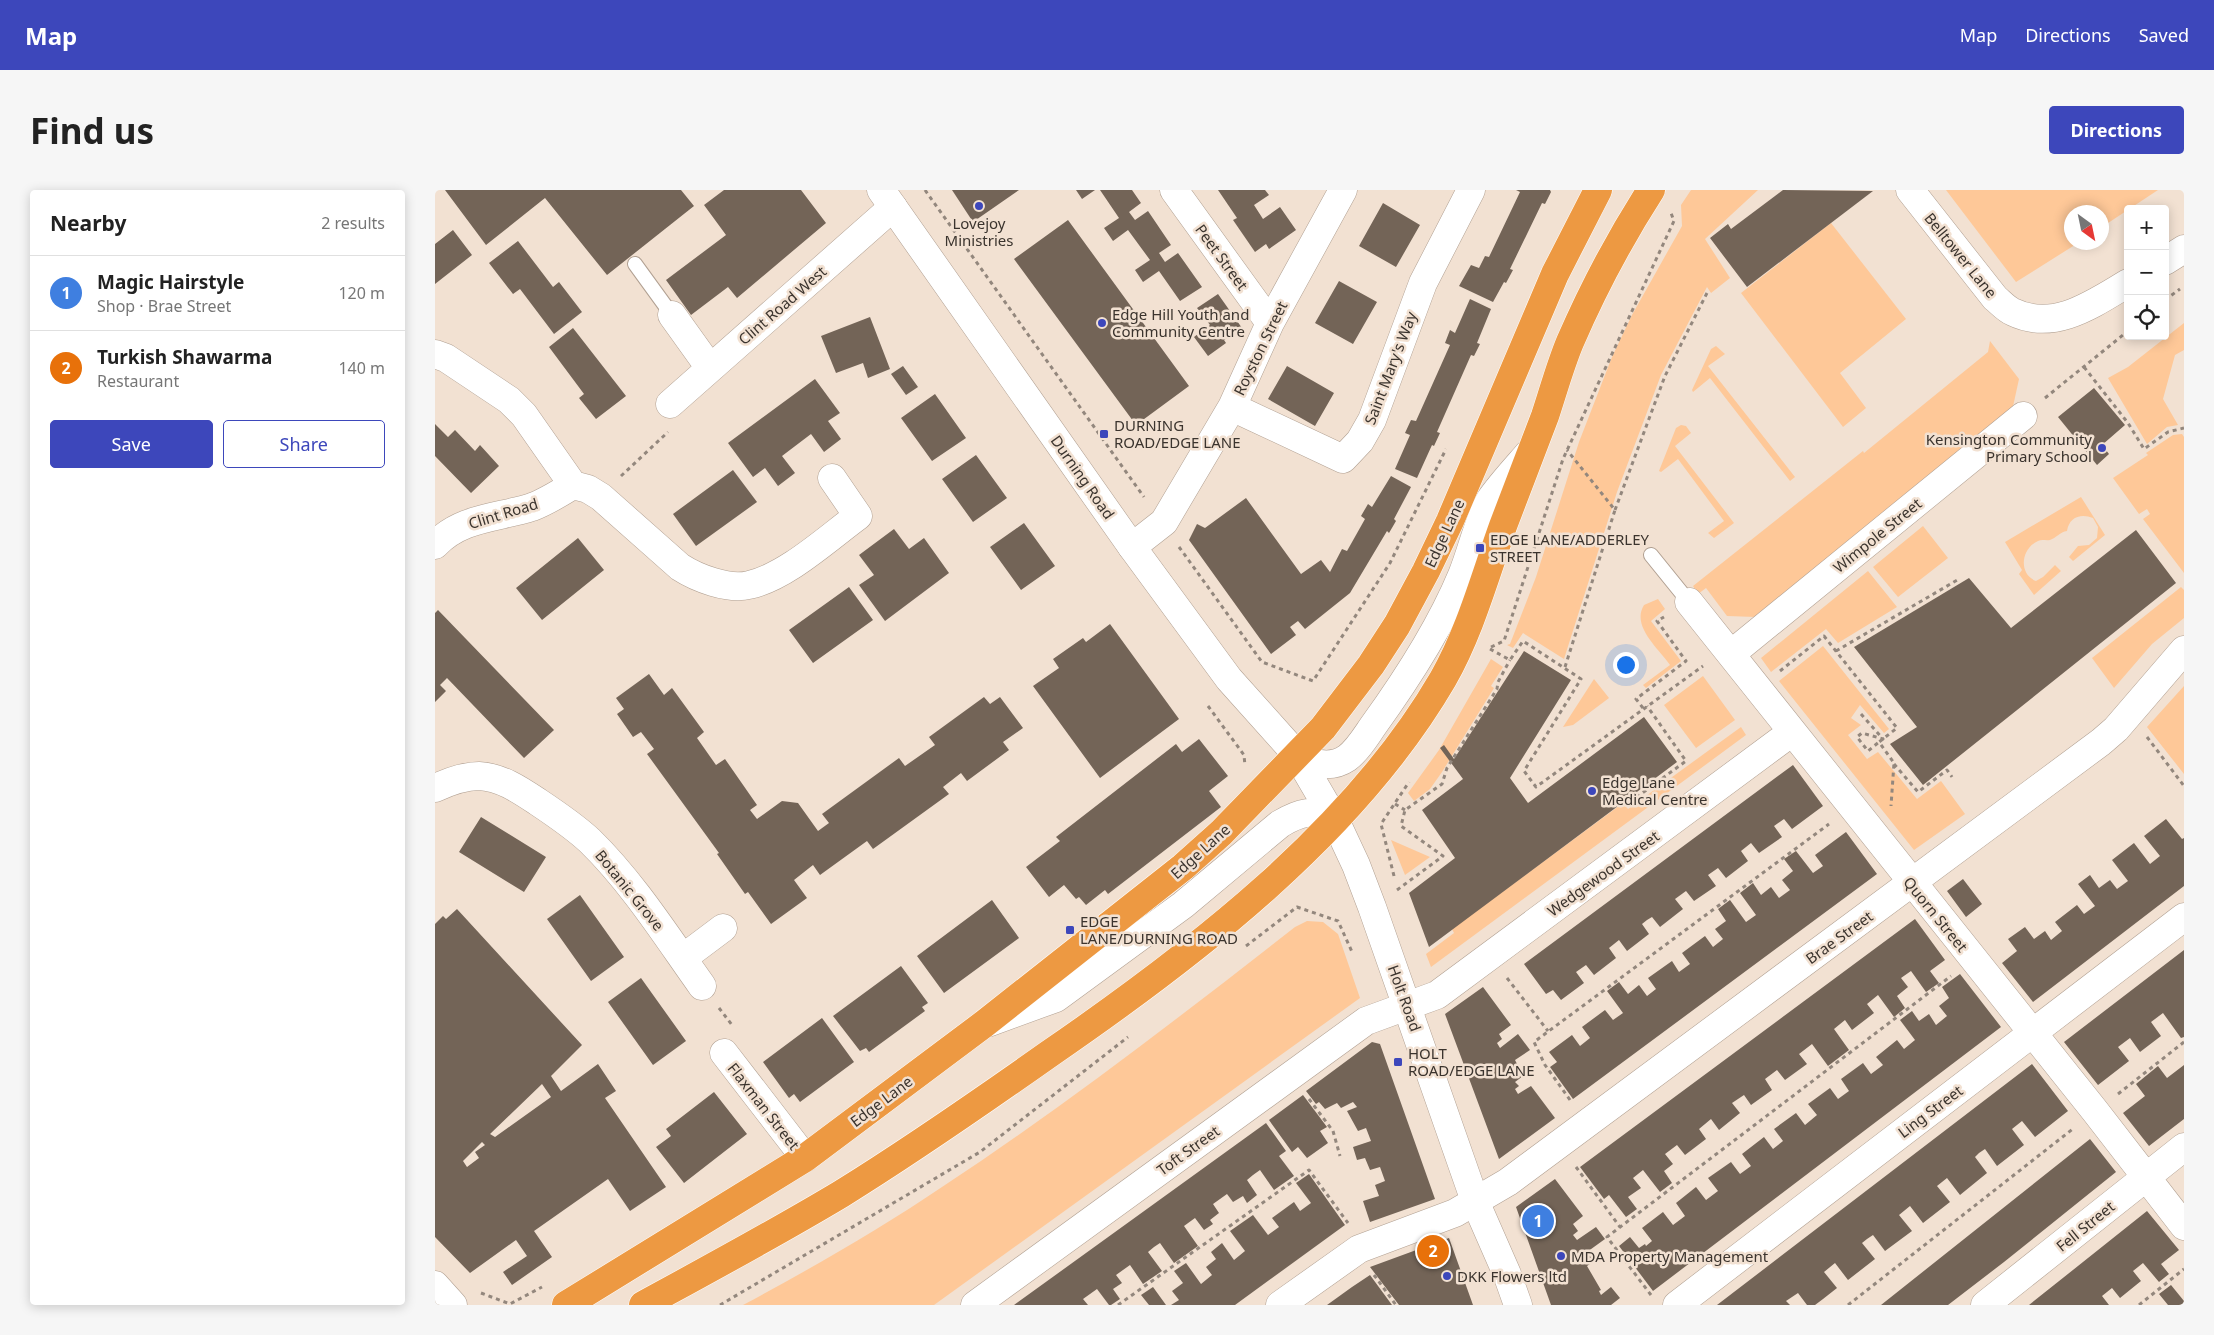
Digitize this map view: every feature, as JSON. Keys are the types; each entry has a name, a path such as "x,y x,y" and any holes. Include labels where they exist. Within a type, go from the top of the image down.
{"highway":[{"name":"Edge Lane","path":"566,1305 805,1158 984,1024 1183,867 1221,833 1297,755 1348,698 1397,625 1450,521 1555,274 1598,190"},
{"path":"643,1305 842,1193 966,1112 1089,1027 1173,964 1245,905 1297,858 1335,820 1384,764 1444,677 1463,636 1569,345 1601,276 1651,190"}],"street":[{"name":"Peet Street","path":"1174,190 1270,324"},
{"name":"Royston Street","path":"1132,547 1164,522 1232,406 1270,324 1343,190"},
{"name":"Saint Mary's Way","path":"1232,406 1343,459 1360,441 1372,420 1423,283 1471,190"},
{"name":"Belltower Lane","path":"1910,190 1995,298 2011,312 2030,318 2050,320 2077,313 2124,285"},
{"name":"Durning Road","path":"887,198 1132,547 1242,696 1297,755"},
{"name":"Clint Road West","path":"670,404 887,198"},
{"path":"2169,258 2184,249"},
{"path":"672,315 710,368"},
{"path":"435,354 446,358 509,400 536,430 573,485 588,489 601,497 679,568 694,576 713,582 747,586 767,580 784,571 858,516 832,478"},
{"name":"Wimpole Street","path":"1731,654 2023,416"},
{"path":"1297,755 1309,762 1333,764 1347,758 1358,746 1409,674 1437,626 1462,576 1489,501 1531,450"},
{"name":"Clint Road","path":"435,545 457,528 478,519 532,507 573,485"},
{"name":"Quorn Street","path":"1689,602 1912,884 2095,1111 2184,1226"},
{"name":"Brae Street","path":"1280,1305 1361,1249 1455,1213 1508,1182 2101,742 2184,650"},
{"name":"Wedgewood Street","path":"1408,1006 1437,995 1792,732"},
{"name":"Holt Road","path":"1297,755 1335,820 1356,865 1408,1006 1475,1201 1507,1274 1518,1305"},
{"name":"Botanic Grove","path":"435,788 448,782 478,776 494,778 509,784 534,799 588,839 611,863 702,986"},
{"path":"984,1024 1056,998 1183,905 1280,824 1293,817 1317,811 1326,813 1335,820"},
{"name":"Ling Street","path":"1665,1301 2032,1033 2184,917"},
{"path":"683,958 723,928"},
{"name":"Toft Street","path":"975,1305 1366,1021 1408,1006"},
{"name":"Flaxman Street","path":"724,1053 805,1158"},
{"name":"Fell Street","path":"1985,1305 2184,1147"}],"lane":[{"path":"635,264 672,315"},
{"path":"1651,555 1689,602"}],"path":[{"path":"925,190 1149,504"},
{"path":"2169,297 2184,285"},
{"path":"1565,667 1615,510 1665,376 1707,293"},
{"path":"2023,416 2124,334"},
{"path":"2084,367 2129,423 2144,449 2168,432 2184,428"},
{"path":"601,497 676,425 670,404"},
{"path":"1177,544 1263,662 1313,681 1390,563 1447,447"},
{"path":"1567,450 1615,510"},
{"path":"1836,651 1959,579"},
{"path":"1630,802 1685,761 1645,707 1636,699 1686,661 1657,621 1663,616 1669,623"},
{"path":"1463,636 1511,660"},
{"path":"1758,690 1824,636 1897,728 1868,751 1857,737 1862,733 1883,739"},
{"path":"1397,890 1443,856 1401,826 1405,810 1442,784 1447,768 1497,689 1498,682 1523,641 1581,678 1524,771 1536,787 1697,669"},
{"path":"1697,659 1702,666"},
{"path":"1208,706 1244,755 1245,771"},
{"path":"2129,713 2184,786"},
{"path":"1861,714 1883,739"},
{"path":"1879,742 1918,792 1947,770 1952,777"},
{"path":"1887,852 1894,763"},
{"path":"1394,804 1405,810"},
{"path":"1587,1123 1545,1065 1534,1042 1852,807"},
{"path":"1242,949 1297,906 1338,921 1353,954"},
{"path":"1490,956 1548,1031"},
{"path":"1665,1301 1607,1237 1973,960"},
{"path":"702,986 735,1029 724,1053"},
{"path":"720,1305 980,1152 1134,1032"},
{"path":"1847,1305 2184,1042"},
{"path":"1291,1075 1333,1130 1340,1156"},
{"path":"1559,1144 1620,1227"},
{"path":"1118,1305 1309,1170 1396,1305"},
{"path":"2139,1305 2184,1269"},
{"path":"481,1293 510,1304 544,1285"}],"shaded area":[{"path":"1691,190 1758,190 1705,239 1730,278 1711,293 1707,287 1661,375 1617,492 1564,659 1523,633 1513,648 1507,645 1510,644 1536,577 1579,442 1612,357 1632,315 1682,226 1681,205"},
{"path":"1946,190 2158,190 2135,205 2124,205 2124,212 2109,222 2109,205 2064,205 2064,250 2067,250 2016,282"},
{"path":"1831,223 1906,319 1840,373 1866,408 1843,427 1741,293"},
{"path":"2184,323 2184,350 2175,355 2163,399 2178,425 2167,427 2147,444 2108,378 2128,367 2162,340 2169,340 2169,335"},
{"path":"1990,341 2019,379 2012,411 1756,617 1727,616 1706,588 1698,594 1693,586 1863,451 1864,453 1988,352"},
{"path":"1716,346 1725,354 1708,366 1795,477 1790,481 1710,378 1693,392 1692,390 1711,349"},
{"path":"1681,425 1686,426 1691,433 1675,446 1734,523 1714,538 1708,533 1724,521 1678,459 1661,472 1659,471 1676,428"},
{"path":"2182,434 2184,437 2184,573 2143,519 2150,514 2147,509 2139,514 2113,478 2148,455 2146,453 2173,435"},
{"path":"2081,497 2105,535 2073,561 2069,557 2078,546 2089,545 2097,538 2098,527 2093,518 2080,516 2070,522 2067,531 2050,540 2039,540 2032,544 2025,555 2024,561 2026,573 2030,578 2036,581 2055,565 2061,571 2034,595 2019,574 2022,570 2005,542"},
{"path":"1923,526 1948,558 1898,597 1873,567"},
{"path":"1868,571 1897,607 1838,643 1826,629 1771,672 1761,658"},
{"path":"2181,587 2184,590 2184,618 2152,644 2114,688 2092,658"},
{"path":"1658,599 1665,609 1651,621 1681,661 1646,688 1643,685 1670,665 1643,629 1641,621 1644,605"},
{"path":"1823,646 1889,729 1884,733 1860,705 1851,718 1861,725 1848,735 1867,759 1878,752 1917,799 1941,781 1965,814 1914,850 1779,681"},
{"path":"1491,659 1503,667 1491,686 1494,688 1430,789 1414,801 1408,793 1439,750"},
{"path":"1703,676 1735,720 1696,748 1664,705"},
{"path":"1594,679 1609,698 1573,725 1563,727"},
{"path":"2184,686 2184,774 2147,727"},
{"path":"1741,727 1746,735 1431,967 1426,954 1454,933 1452,929 1623,803 1628,809"},
{"path":"1391,840 1430,857 1405,875"},
{"path":"1307,921 1323,922 1338,934 1360,998 934,1305 743,1305 871,1233 990,1155 1123,1059 1295,927"}],"building":[{"path":"445,190 681,190 694,206 607,275 545,198 486,245"},
{"path":"724,190 801,190 826,223 737,298 728,287 691,315 666,280 726,235 704,205"},
{"name":"Lovejoy Ministries","path":"952,190 1019,190 973,222"},
{"path":"1076,190 1095,190 1082,199"},
{"path":"1100,190 1132,190 1141,203 1129,212 1135,220 1148,211 1171,245 1159,253 1165,262 1178,253 1202,287 1180,301 1159,271 1143,282 1135,270 1150,260 1128,230 1113,241 1104,228 1119,218"},
{"path":"1218,190 1265,190 1269,195 1254,205 1263,219 1280,207 1296,230 1269,249 1266,244 1255,252 1233,220 1237,218"},
{"path":"1516,190 1550,190 1551,192 1545,204 1542,203 1510,269 1513,270 1493,302 1459,286 1471,265 1479,268 1485,256 1489,257 1520,192"},
{"path":"1783,190 1873,191 1747,287 1710,238 1728,224 1731,229"},
{"path":"1383,203 1420,225 1396,267 1359,246"},
{"name":"Edge Hill Youth and Community Centre","path":"1068,220 1189,386 1136,425 1014,259"},
{"path":"453,230 472,255 435,284 435,244"},
{"path":"518,241 553,287 559,282 582,312 554,334 520,289 513,294 489,263"},
{"path":"1339,281 1377,302 1353,344 1315,323"},
{"path":"1218,294 1242,328 1224,340 1226,343 1208,356 1194,337 1210,325 1197,308"},
{"path":"1470,299 1491,309 1477,343 1480,344 1474,356 1471,355 1437,432 1440,433 1434,446 1432,445 1417,478 1395,469 1410,435 1405,433 1411,420 1416,421 1450,345 1445,343 1450,330 1455,333"},
{"path":"870,317 890,369 868,378 863,363 836,373 821,336"},
{"path":"573,328 626,396 596,419 579,398 584,394 549,347"},
{"path":"903,366 918,387 906,395 891,374"},
{"path":"1287,366 1334,393 1315,426 1268,399"},
{"path":"815,379 840,413 828,421 841,439 824,452 811,434 782,456 795,473 778,486 765,468 753,477 728,443"},
{"path":"2094,388 2125,425 2102,445 2109,454 2097,465 2058,417"},
{"path":"935,394 966,438 932,461 901,418"},
{"path":"435,424 448,437 455,430 475,451 480,445 499,466 471,493 435,456"},
{"path":"976,455 1007,498 973,522 942,479"},
{"path":"733,470 757,502 696,546 673,514"},
{"path":"1391,476 1411,487 1394,519 1396,521 1389,533 1387,531 1350,593 1305,629 1298,621 1290,627 1296,635 1271,654 1189,540 1197,524 1205,528 1246,498 1301,574 1321,560 1330,572 1342,549 1347,551 1365,519 1361,516 1368,504 1372,507"},
{"path":"1024,523 1055,566 1021,590 990,547"},
{"path":"894,529 909,549 924,538 949,573 885,621 859,585 874,575 859,555"},
{"path":"2136,530 2176,583 1923,785 1890,744 1917,727 1854,647 1969,578 2011,628"},
{"path":"578,538 604,570 542,620 516,588"},
{"path":"849,587 873,620 813,663 789,630"},
{"path":"438,610 554,730 524,758 447,678 440,685 446,691 435,702 435,613"},
{"path":"1110,624 1179,719 1100,778 1033,686 1059,668 1053,659 1083,638 1086,642"},
{"name":"Edge Lane Medical Centre","path":"1524,651 1571,680 1510,778 1528,803 1644,717 1677,762 1429,947 1409,893 1455,858 1422,810 1463,779 1440,748 1444,745 1454,759"},
{"path":"649,674 664,695 672,688 704,732 697,738 716,765 725,759 757,805 750,810 757,819 782,801 798,803 818,831 829,823 822,814 899,758 905,766 935,745 929,737 984,697 990,704 1000,697 1023,728 1003,742 1009,750 967,781 961,773 943,787 949,794 873,849 867,841 820,875 813,865 794,880 807,898 771,924 748,892 745,894 717,854 719,853 647,754 654,749 641,732 633,737 617,714 624,709 616,698"},
{"path":"1199,739 1228,776 1209,791 1221,807 1108,894 1105,890 1086,905 1079,897 1076,899 1064,885 1049,897 1026,867 1060,841 1056,837 1176,744 1182,752"},
{"path":"1793,765 1823,806 1792,829 1784,819 1774,826 1782,837 1759,853 1751,843 1741,851 1748,861 1726,878 1718,868 1708,875 1716,886 1694,901 1686,891 1675,899 1683,909 1660,927 1652,917 1647,920 1642,924 1649,934 1627,951 1619,940 1609,948 1616,958 1594,975 1586,965 1576,972 1584,983 1561,1000 1553,990 1546,994 1524,964"},
{"path":"481,817 546,857 524,892 459,852"},
{"path":"2166,819 2182,839 2184,838 2184,886 2033,1002 2002,963 2017,951 2008,939 2025,927 2034,939 2045,931 2051,940 2062,931 2055,922 2077,905 2084,914 2095,906 2078,884 2090,875 2099,888 2110,880 2117,889 2128,881 2112,860 2134,843 2150,864 2160,856 2144,836"},
{"path":"1846,832 1877,874 1573,1099 1550,1067 1557,1062 1549,1052 1572,1035 1580,1046 1590,1038 1582,1027 1605,1010 1613,1020 1623,1013 1607,991 1619,982 1628,994 1639,985 1647,996 1656,989 1648,978 1672,961 1679,972 1690,964 1682,953 1705,936 1713,947 1723,939 1715,929 1726,921 1718,909 1730,900 1746,922 1756,915 1740,893 1753,883 1761,895 1771,887 1779,898 1790,890 1782,880 1793,871 1784,859 1796,851 1813,873 1823,866 1815,855"},
{"path":"1963,879 1982,904 1966,917 1947,891"},
{"path":"580,895 624,957 591,981 547,919"},
{"path":"992,900 1019,938 944,993 917,956"},
{"path":"457,909 582,1045 551,1076 561,1091 598,1064 616,1091 605,1098 666,1187 630,1211 608,1179 534,1231 552,1257 512,1285 503,1272 527,1256 516,1240 470,1273 435,1237 435,924 443,916 446,919","holes":["542,1084 551,1097 495,1137 490,1134","482,1142 485,1145 475,1152 479,1158 467,1167 463,1161"]},
{"path":"1915,919 1945,960 1930,971 1939,983 1926,992 1911,971 1901,978 1908,987 1897,996 1905,1008 1894,1017 1878,995 1867,1004 1874,1013 1852,1030 1845,1020 1834,1029 1849,1050 1828,1066 1812,1044 1799,1054 1807,1064 1785,1080 1777,1070 1765,1079 1772,1090 1751,1105 1744,1095 1732,1103 1740,1113 1719,1130 1711,1119 1699,1129 1706,1139 1685,1155 1677,1145 1665,1154 1673,1164 1664,1171 1672,1183 1660,1192 1643,1170 1633,1178 1641,1188 1628,1197 1637,1209 1626,1217 1609,1195 1604,1199 1580,1167"},
{"path":"2184,950 2184,1037 2181,1038 2163,1013 2151,1022 2161,1036 2140,1052 2130,1038 2118,1047 2129,1061 2098,1085 2064,1042"},
{"path":"901,966 928,1003 922,1007 925,1011 869,1052 866,1048 860,1051 833,1016"},
{"path":"1960,974 2001,1027 1653,1291 1619,1246 1630,1237 1639,1248 1645,1244 1646,1246 1652,1241 1642,1228 1663,1212 1673,1225 1685,1216 1676,1203 1696,1187 1706,1200 1718,1191 1708,1178 1731,1162 1740,1174 1751,1166 1742,1154 1764,1137 1773,1149 1783,1141 1774,1129 1796,1113 1805,1125 1817,1115 1808,1104 1830,1088 1838,1099 1849,1091 1841,1079 1863,1063 1871,1074 1883,1065 1876,1057 1897,1040 1904,1049 1915,1040 1900,1020 1912,1011 1919,1021 1929,1014 1936,1025 1947,1016 1939,1006 1949,998 1942,987"},
{"path":"641,978 686,1041 653,1065 608,1002"},
{"path":"1483,987 1511,1025 1499,1034 1502,1039 1497,1043 1500,1048 1518,1034 1530,1050 1515,1060 1523,1076 1515,1082 1519,1086 1515,1089 1518,1094 1531,1086 1555,1118 1499,1159 1445,1014"},
{"path":"822,1018 854,1062 800,1102 794,1094 789,1098 763,1062"},
{"path":"1372,1042 1380,1044 1435,1199 1370,1222 1363,1201 1379,1196 1375,1185 1385,1181 1380,1167 1370,1170 1365,1158 1357,1160 1353,1147 1371,1141 1366,1128 1358,1131 1347,1111 1357,1107 1353,1102 1341,1108 1337,1103 1325,1109 1319,1102 1316,1104 1306,1091"},
{"path":"2032,1064 2068,1111 2035,1137 2022,1121 2012,1129 2024,1145 1997,1166 1985,1149 1979,1153 1975,1157 1987,1173 1960,1195 1947,1178 1937,1186 1950,1202 1923,1223 1910,1206 1899,1215 1912,1231 1885,1251 1873,1235 1867,1239 1862,1243 1875,1259 1848,1280 1835,1263 1824,1272 1837,1288 1815,1305 1807,1305 1798,1293 1786,1301 1790,1305 1717,1305"},
{"path":"2184,1065 2184,1119 2149,1146 2123,1113 2145,1096 2136,1084 2158,1066 2167,1078"},
{"path":"714,1092 747,1134 684,1183 656,1147 671,1136 666,1129"},
{"path":"1303,1095 1327,1127 1320,1131 1328,1143 1307,1158 1298,1147 1292,1152 1269,1120"},
{"path":"1266,1123 1286,1151 1279,1156 1294,1176 1274,1190 1260,1170 1247,1180 1257,1195 1247,1203 1243,1196 1233,1202 1227,1194 1213,1204 1219,1213 1210,1220 1213,1224 1204,1230 1195,1218 1184,1226 1198,1246 1174,1263 1160,1243 1154,1247 1148,1252 1162,1271 1143,1284 1130,1265 1116,1275 1122,1283 1113,1289 1120,1299 1111,1305 1109,1305 1097,1289 1083,1299 1088,1305 1014,1305"},
{"path":"2090,1139 2116,1172 2004,1262 1948,1305 1881,1305"},
{"path":"1309,1174 1345,1225 1235,1305 1171,1305 1179,1300 1172,1291 1183,1283 1174,1271 1186,1263 1201,1284 1212,1275 1206,1267 1216,1259 1211,1252 1222,1243 1234,1260 1245,1251 1230,1231 1253,1215 1268,1235 1279,1227 1272,1218 1294,1202 1300,1211 1311,1203 1296,1183"},
{"path":"1555,1179 1583,1216 1573,1224 1578,1231 1573,1235 1577,1240 1596,1227 1605,1239 1587,1252 1594,1261 1587,1266 1601,1290 1599,1291 1601,1295 1611,1287 1620,1298 1611,1305 1551,1305 1516,1207"},
{"path":"2147,1211 2179,1250 2161,1264 2169,1274 2159,1282 2143,1263 2133,1271 2141,1281 2120,1298 2112,1288 2102,1296 2109,1305 2029,1305"},
{"path":"1449,1238 1473,1305 1399,1305 1370,1267"},
{"path":"1370,1275 1392,1305 1327,1305 1352,1287"},
{"path":"2171,1285 2184,1301 2184,1305 2168,1305 2159,1294"},
{"path":"1153,1287 1166,1305 1149,1305 1141,1295"}],"place":[{"name":"Lovejoy Ministries","path":"979,206"},
{"name":"Edge Hill Youth and Community Centre","path":"1102,323"},
{"name":"DURNING ROAD/EDGE LANE","path":"1104,434"},
{"name":"Kensington Community Primary School","path":"2102,448"},
{"name":"EDGE LANE/ADDERLEY STREET","path":"1480,548"},
{"name":"Edge Lane Medical Centre","path":"1592,791"},
{"name":"EDGE LANE/DURNING ROAD","path":"1070,930"},
{"name":"HOLT ROAD/EDGE LANE","path":"1398,1062"},
{"name":"Magic Hairstyle","path":"1538,1221"},
{"name":"Turkish Shawarma","path":"1433,1251"},
{"name":"MDA Property Management","path":"1561,1256"},
{"name":"DKK Flowers ltd","path":"1447,1276"}]}
